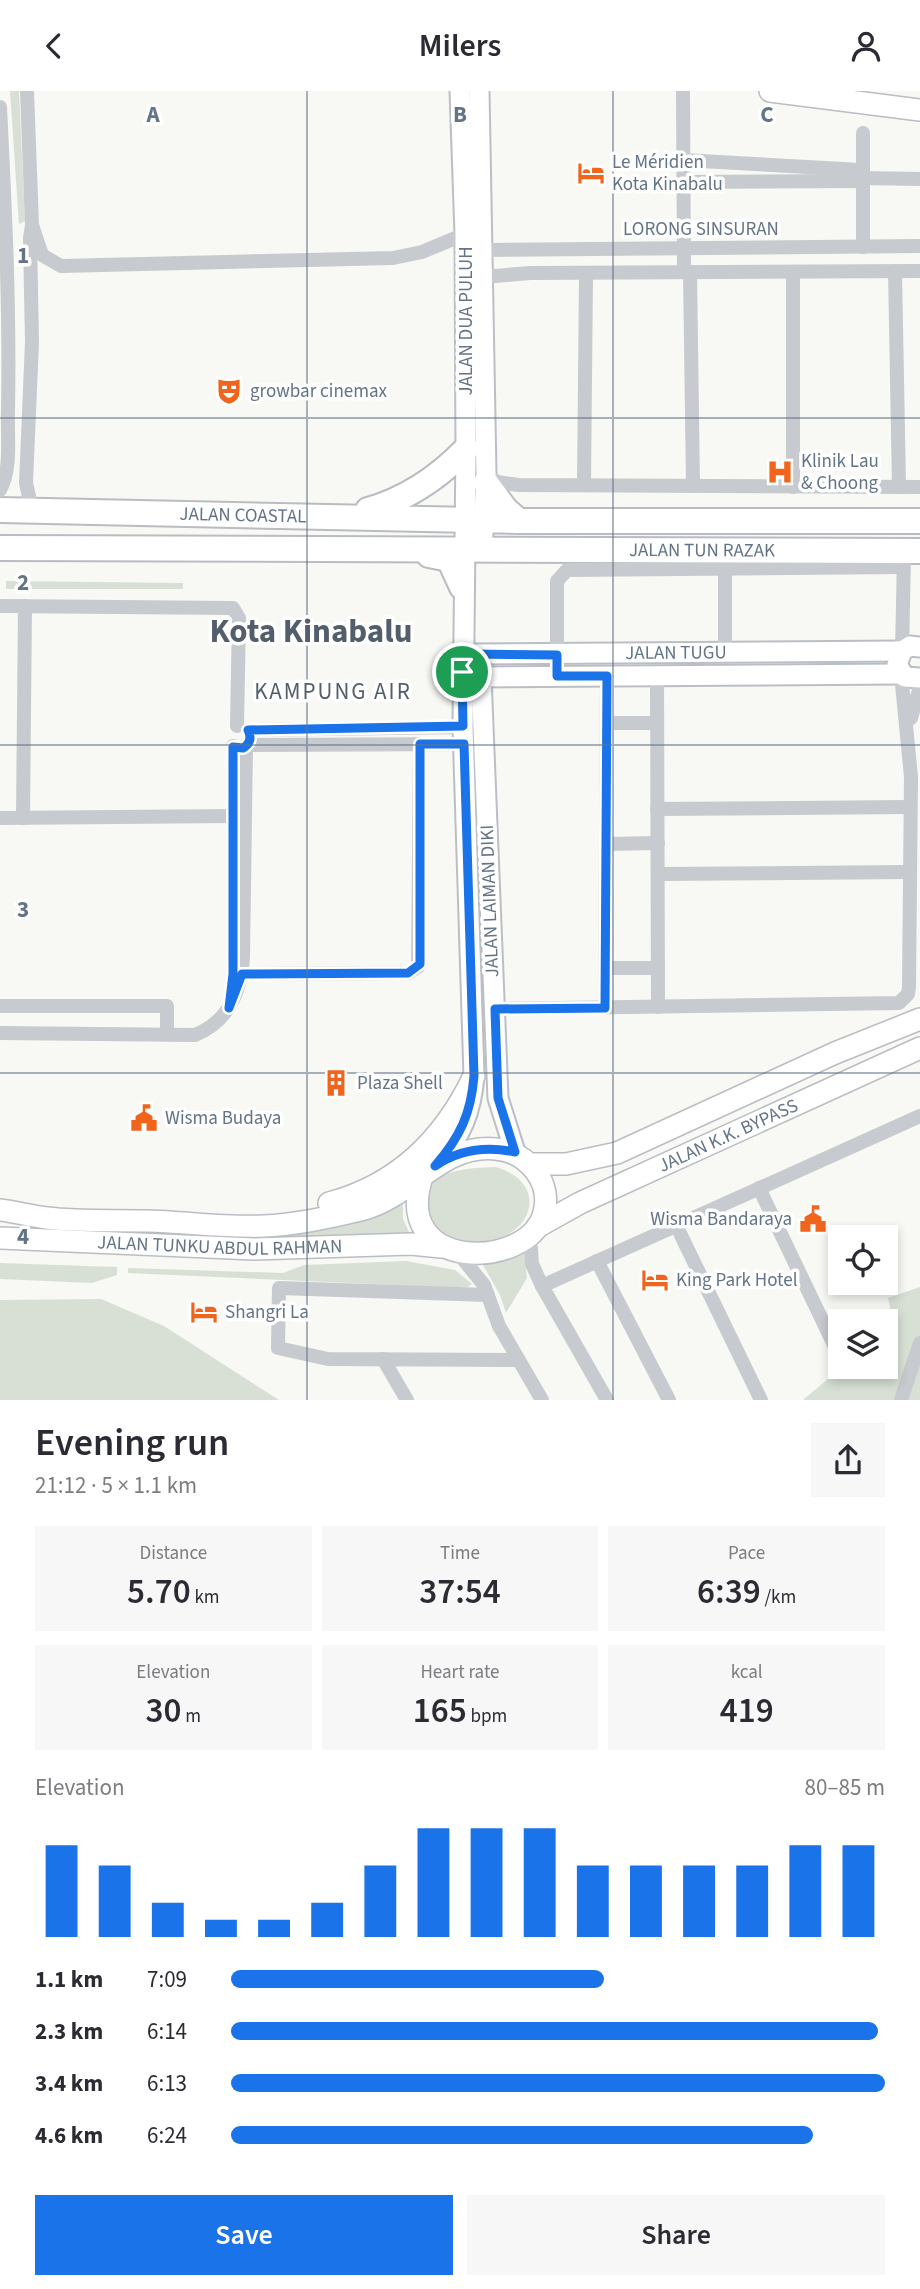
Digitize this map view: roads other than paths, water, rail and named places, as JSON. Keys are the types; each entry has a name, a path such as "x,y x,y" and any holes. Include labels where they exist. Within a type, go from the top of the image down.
{"highway":[{"path":"319,515 367,510 392,503 431,480 466,449"},
{"path":"486,478 506,510 519,521"},
{"name":"JALAN COASTAL","path":"0,510 475,519"},
{"name":"JALAN TUN RAZAK","path":"475,519 920,521"},
{"path":"817,522 910,534 912,554"},
{"name":"JALAN COASTAL","path":"0,548 473,551"},
{"path":"395,551 449,559 462,587"},
{"name":"JALAN TUN RAZAK","path":"473,551 912,554"}],"main road":[{"path":"770,91 920,110"},
{"name":"JALAN K.K. BYPASS","path":"523,1158 566,1164 617,1153 835,1052 920,1019"},
{"name":"JALAN K.K. BYPASS","path":"533,1232 580,1203 920,1048"},
{"path":"265,1226 289,1214 371,1190 405,1167 451,1120 474,1076"},
{"path":"478,1149 523,1158 545,1196 544,1212 533,1232 496,1250 449,1250 427,1234 417,1209 429,1171 461,1153 478,1149"},
{"name":"JALAN TUNKU ABDUL RAHMAN","path":"10,1211 47,1218 265,1226 365,1209 402,1192 429,1171"},
{"name":"JALAN TUNKU ABDUL RAHMAN","path":"0,1238 254,1249 411,1244 449,1250"}],"street":[{"path":"27,91 32,225 32,342 26,483 32,510"},
{"name":"JALAN DUA PULUH","path":"460,91 470,118 483,250 486,478 475,519"},
{"name":"JALAN DUA PULUH","path":"473,551 475,519 466,449 465,234 470,118 479,91"},
{"path":"682,91 684,248 693,486"},
{"path":"0,107 8,379 6,473 0,490"},
{"path":"863,133 863,247"},
{"path":"683,160 920,179"},
{"path":"683,182 861,176"},
{"path":"32,225 42,255 61,266 393,258 422,252 465,234"},
{"name":"LORONG SINSURAN","path":"483,250 920,246"},
{"path":"895,271 899,487"},
{"path":"483,277 586,273 920,271"},
{"path":"793,272 793,487"},
{"path":"584,485 586,273"},
{"path":"0,360 14,387 23,384 26,357 32,342"},
{"path":"486,478 505,484 920,487"},
{"name":"JALAN LAIMAN DIKI","path":"429,1171 454,1144 465,1126 472,1105 474,1076 463,735 462,587 473,551"},
{"path":"495,1009 900,1003 908,994 908,733 911,676 897,664 911,649 912,554 725,568 564,571 557,581 557,676"},
{"path":"725,568 725,654"},
{"path":"0,606 233,608 239,618 242,739 242,974 229,1008 219,1022 195,1035 0,1033"},
{"path":"23,818 25,606"},
{"name":"JALAN TUGU","path":"462,672 465,657 471,654 725,654 911,649"},
{"path":"605,1008 607,676"},
{"path":"657,676 658,1007"},
{"name":"JALAN TUGU","path":"481,689 481,677 911,676"},
{"path":"908,733 920,687"},
{"name":"JALAN LAIMAN DIKI","path":"481,689 498,1098 523,1158"},
{"path":"607,723 657,723"},
{"path":"242,739 463,735"},
{"path":"242,739 420,744 463,735"},
{"path":"229,1008 233,974 233,816 242,739"},
{"path":"242,974 408,973 420,964 420,744"},
{"path":"657,809 909,807"},
{"path":"0,818 233,816"},
{"path":"606,844 658,843"},
{"path":"658,874 909,872"},
{"path":"605,968 658,968"},
{"path":"0,1006 167,1006 167,1034"},
{"path":"542,1286 920,1116"},
{"path":"759,1188 828,1332"},
{"path":"0,1195 10,1211"},
{"path":"676,1226 761,1400"},
{"path":"533,1232 532,1264 607,1400"},
{"path":"449,1250 488,1295 499,1326 542,1400"},
{"path":"597,1261 669,1400"},
{"path":"488,1295 279,1288 278,1348 328,1359 518,1360"},
{"path":"901,1400 920,1343"},
{"path":"383,1359 407,1400"}],"place":[{"name":"Le Méridien Kota Kinabalu","path":"591,173"},
{"name":"growbar cinemax","path":"229,391"},
{"name":"Klinik Lau & Choong","path":"780,472"},
{"name":"Plaza Shell","path":"336,1083"},
{"name":"Wisma Budaya","path":"144,1118"},
{"name":"Wisma Bandaraya","path":"813,1219"},
{"name":"King Park Hotel","path":"655,1280"},
{"name":"Shangri La","path":"204,1312"}],"district":[{"name":"Kota Kinabalu","path":"311,631"},
{"name":"KAMPUNG AIR","path":"333,691"}]}
